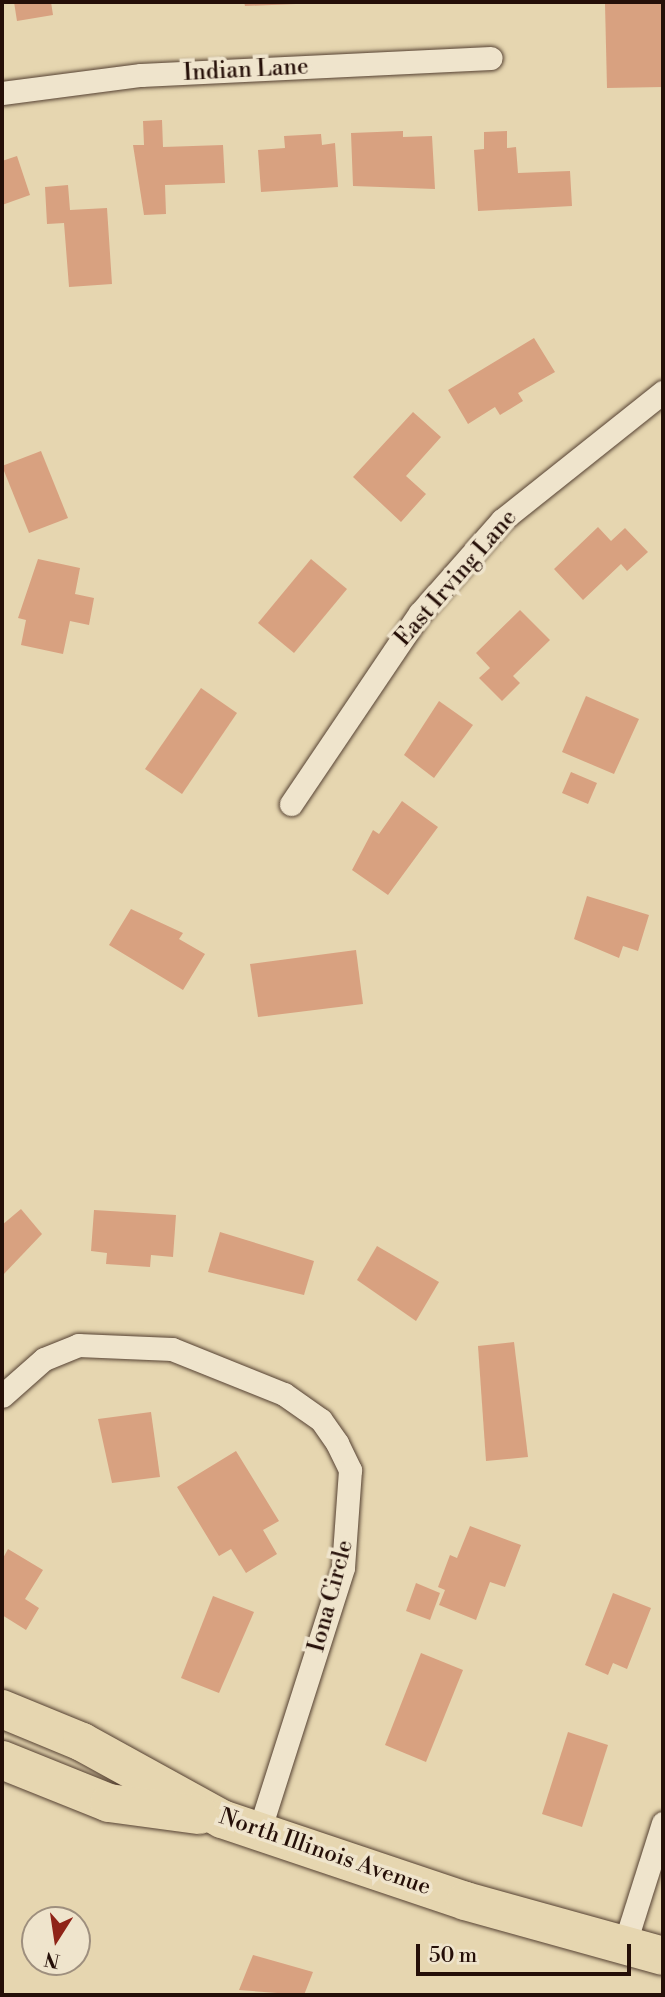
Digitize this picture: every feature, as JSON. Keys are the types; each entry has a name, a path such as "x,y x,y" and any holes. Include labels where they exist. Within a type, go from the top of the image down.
{"highway":[{"name":"North Illinois Avenue","path":"2,1709 82,1742 222,1819 624,1947 663,1956"},
{"path":"2,1760 109,1803 222,1819"}],"street":[{"name":"Indian Lane","path":"2,93 141,75 491,58"},
{"name":"East Irving Lane","path":"291,804 420,613 502,520 663,392"},
{"name":"Iona Circle","path":"2,1396 44,1359 78,1345 172,1349 285,1394 321,1420 337,1443 349,1469 343,1568 259,1831"},
{"path":"624,1947 663,1823"}],"building":[{"path":"14,2 51,2 53,15 17,21"},
{"path":"244,2 296,2 296,4 245,6"},
{"path":"663,3 663,87 607,88 605,4"},
{"path":"162,120 163,147 223,145 225,183 165,185 166,214 144,215 133,145 144,145 143,121"},
{"path":"403,131 403,137 432,136 435,189 353,186 351,133"},
{"path":"507,131 507,148 516,147 518,173 570,171 572,206 478,211 474,150 484,149 484,132"},
{"path":"321,134 322,145 335,143 338,187 261,192 258,150 285,148 284,136"},
{"path":"17,156 30,195 2,205 2,161"},
{"path":"68,185 70,210 107,208 112,284 69,287 64,223 47,224 45,187"},
{"path":"534,338 555,372 518,393 523,401 500,415 495,407 468,424 448,390"},
{"path":"413,412 441,437 406,476 426,494 401,522 353,477"},
{"path":"41,451 68,518 29,533 2,466"},
{"path":"598,527 611,541 625,528 648,552 627,571 621,564 583,600 554,569"},
{"path":"38,559 80,568 75,594 94,598 89,625 70,621 63,654 21,645 26,620 18,618"},
{"path":"311,559 347,589 294,653 258,623"},
{"path":"520,610 550,640 513,676 520,683 502,701 479,678 490,668 476,653"},
{"path":"201,688 237,713 182,794 145,769"},
{"path":"586,696 639,719 614,774 562,752"},
{"path":"439,701 473,725 434,778 404,755"},
{"path":"571,772 597,783 588,804 562,793"},
{"path":"402,801 438,827 388,895 352,870 373,830 379,834"},
{"path":"587,896 649,915 638,951 623,946 619,958 574,939"},
{"path":"131,909 183,933 179,939 205,954 183,990 109,945"},
{"path":"356,950 363,1004 258,1017 250,964"},
{"path":"21,1209 42,1234 2,1276 2,1225"},
{"path":"94,1210 176,1215 173,1257 151,1255 150,1267 106,1264 107,1253 91,1251"},
{"path":"220,1232 314,1261 304,1295 208,1272"},
{"path":"377,1246 439,1282 416,1321 357,1280"},
{"path":"514,1342 528,1457 486,1461 478,1346"},
{"path":"151,1412 160,1477 112,1483 98,1419"},
{"path":"236,1451 279,1521 263,1530 277,1554 246,1573 231,1549 219,1556 177,1487"},
{"path":"470,1526 521,1545 505,1587 490,1582 476,1620 439,1605 445,1590 438,1587 450,1555 457,1558"},
{"path":"8,1549 43,1570 25,1599 39,1608 26,1630 2,1615 2,1560"},
{"path":"416,1583 440,1593 430,1620 406,1611"},
{"path":"613,1593 651,1608 627,1669 613,1663 608,1675 585,1665"},
{"path":"213,1596 254,1612 219,1693 181,1678"},
{"path":"421,1653 463,1670 426,1762 385,1745"},
{"path":"568,1732 608,1745 582,1827 542,1814"},
{"path":"253,1955 313,1972 304,1995 239,1990"}]}
